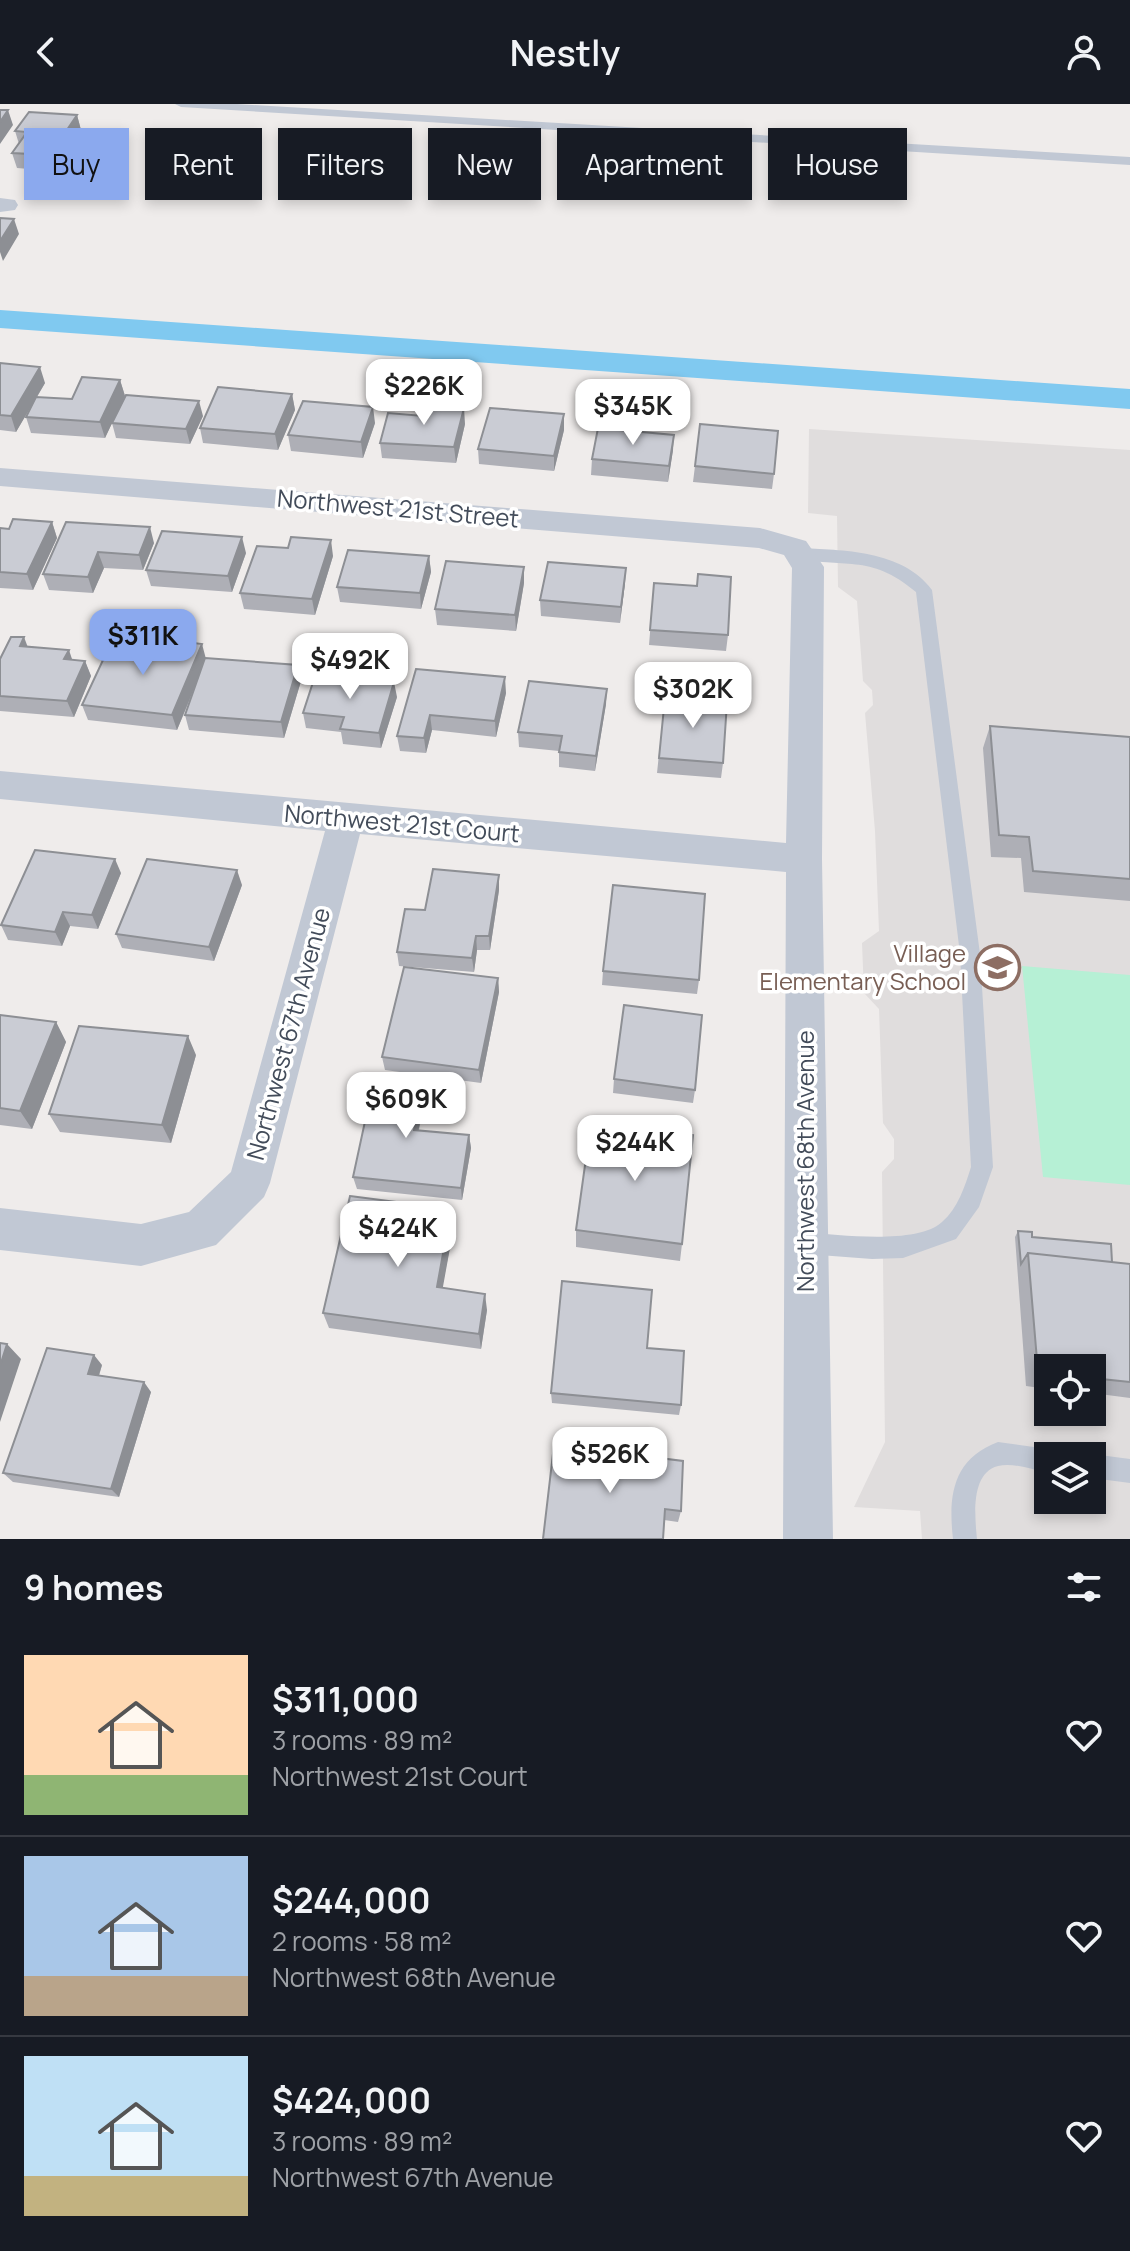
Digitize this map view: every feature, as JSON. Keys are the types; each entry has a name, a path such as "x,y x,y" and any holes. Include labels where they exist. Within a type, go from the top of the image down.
{"street":[{"name":"Northwest 21st Street","path":"0,477 760,538 796,550"},
{"name":"Northwest 68th Avenue","path":"796,550 808,567 804,859 808,1539"},
{"name":"Northwest 21st Court","path":"0,785 804,859"},
{"name":"Northwest 67th Avenue","path":"0,1229 141,1245 201,1230 249,1183 346,819"}],"lane":[{"path":"181,104 1130,161"},
{"path":"796,550 865,558 896,567 924,590 969,942 982,1167 971,1200 948,1232 903,1247 806,1243"},
{"path":"965,1539 965,1489 978,1465 998,1454 1034,1459"},
{"path":"1106,1468 1130,1471"}],"shaded area":[{"name":"Village Elementary School","path":"809,429 1130,450 1130,1539 922,1539 920,1511 854,1507 885,1442 882,1172 894,1159 894,1139 883,1123 879,1009 864,993 862,943 879,931 875,831 865,713 873,705 872,690 863,681 857,601 838,587 837,516 808,513"}],"green space":[{"path":"1022,966 1130,975 1130,1185 1043,1177"}],"building":[{"path":"0,110 8,110 0,122"},
{"path":"29,112 77,115 68,128 24,128 24,132 15,131"},
{"path":"24,136 24,154 12,153"},
{"path":"0,218 14,219 0,241"},
{"path":"0,363 40,367 11,416 0,415"},
{"path":"82,377 120,380 100,422 26,417 36,397 72,399"},
{"path":"218,387 292,394 275,434 200,428"},
{"path":"126,395 199,401 186,429 112,423"},
{"path":"303,401 373,407 361,442 288,435"},
{"path":"425,405 464,408 454,447 380,443 388,413 423,416"},
{"path":"490,408 564,414 554,456 478,449"},
{"path":"700,424 778,431 774,474 695,466"},
{"path":"598,428 674,435 669,466 592,459"},
{"path":"13,519 52,522 27,574 0,572 0,528 9,529"},
{"path":"66,522 150,527 139,555 98,552 88,577 43,574"},
{"path":"162,531 242,537 228,576 146,570"},
{"path":"291,537 331,540 312,599 240,593 257,546 288,548"},
{"path":"348,550 429,556 420,593 337,587"},
{"path":"446,561 524,567 515,615 435,609"},
{"path":"548,562 626,568 621,607 540,600"},
{"path":"698,574 731,577 728,635 650,630 654,583 697,586"},
{"path":"11,637 24,637 20,646 69,650 64,659 85,661 67,701 0,696 0,659"},
{"path":"153,638 202,644 172,715 82,705 110,645 148,649"},
{"path":"205,658 298,665 281,722 185,715"},
{"path":"416,669 505,677 495,721 430,715 424,738 397,736"},
{"path":"316,673 394,682 379,733 340,729 344,717 303,713"},
{"path":"529,681 607,689 596,756 559,752 562,736 518,732"},
{"path":"665,697 727,702 723,763 659,758"},
{"path":"990,726 1130,737 1130,879 1033,871 1029,837 999,835"},
{"path":"35,850 115,859 92,915 63,912 55,932 1,925"},
{"path":"147,859 237,870 209,947 116,934"},
{"path":"433,869 499,875 489,936 476,936 472,958 397,952 405,909 425,910"},
{"path":"613,885 705,894 699,980 603,971"},
{"path":"404,967 498,978 479,1070 382,1057"},
{"path":"624,1005 702,1015 695,1090 614,1079"},
{"path":"0,1015 56,1022 20,1111 0,1108"},
{"path":"79,1026 188,1036 162,1125 49,1114"},
{"path":"375,1075 424,1080 414,1130 469,1135 461,1188 353,1177"},
{"path":"591,1122 693,1135 682,1244 576,1230"},
{"path":"350,1196 451,1209 437,1287 485,1294 479,1334 323,1313"},
{"path":"1018,1231 1032,1232 1032,1237 1111,1244 1112,1262 1028,1253 1021,1264"},
{"path":"1028,1253 1130,1264 1130,1382 1106,1379 1106,1354 1036,1354"},
{"path":"562,1281 652,1290 647,1348 684,1351 681,1405 551,1393"},
{"path":"0,1343 7,1344 0,1366"},
{"path":"47,1348 94,1355 88,1374 144,1382 111,1489 3,1473"},
{"path":"554,1445 683,1461 681,1511 665,1509 663,1539 543,1539"}],"waterway":[{"path":"0,319 1130,399"}],"place":[{"name":"Village Elementary School","path":"997,968"}]}
